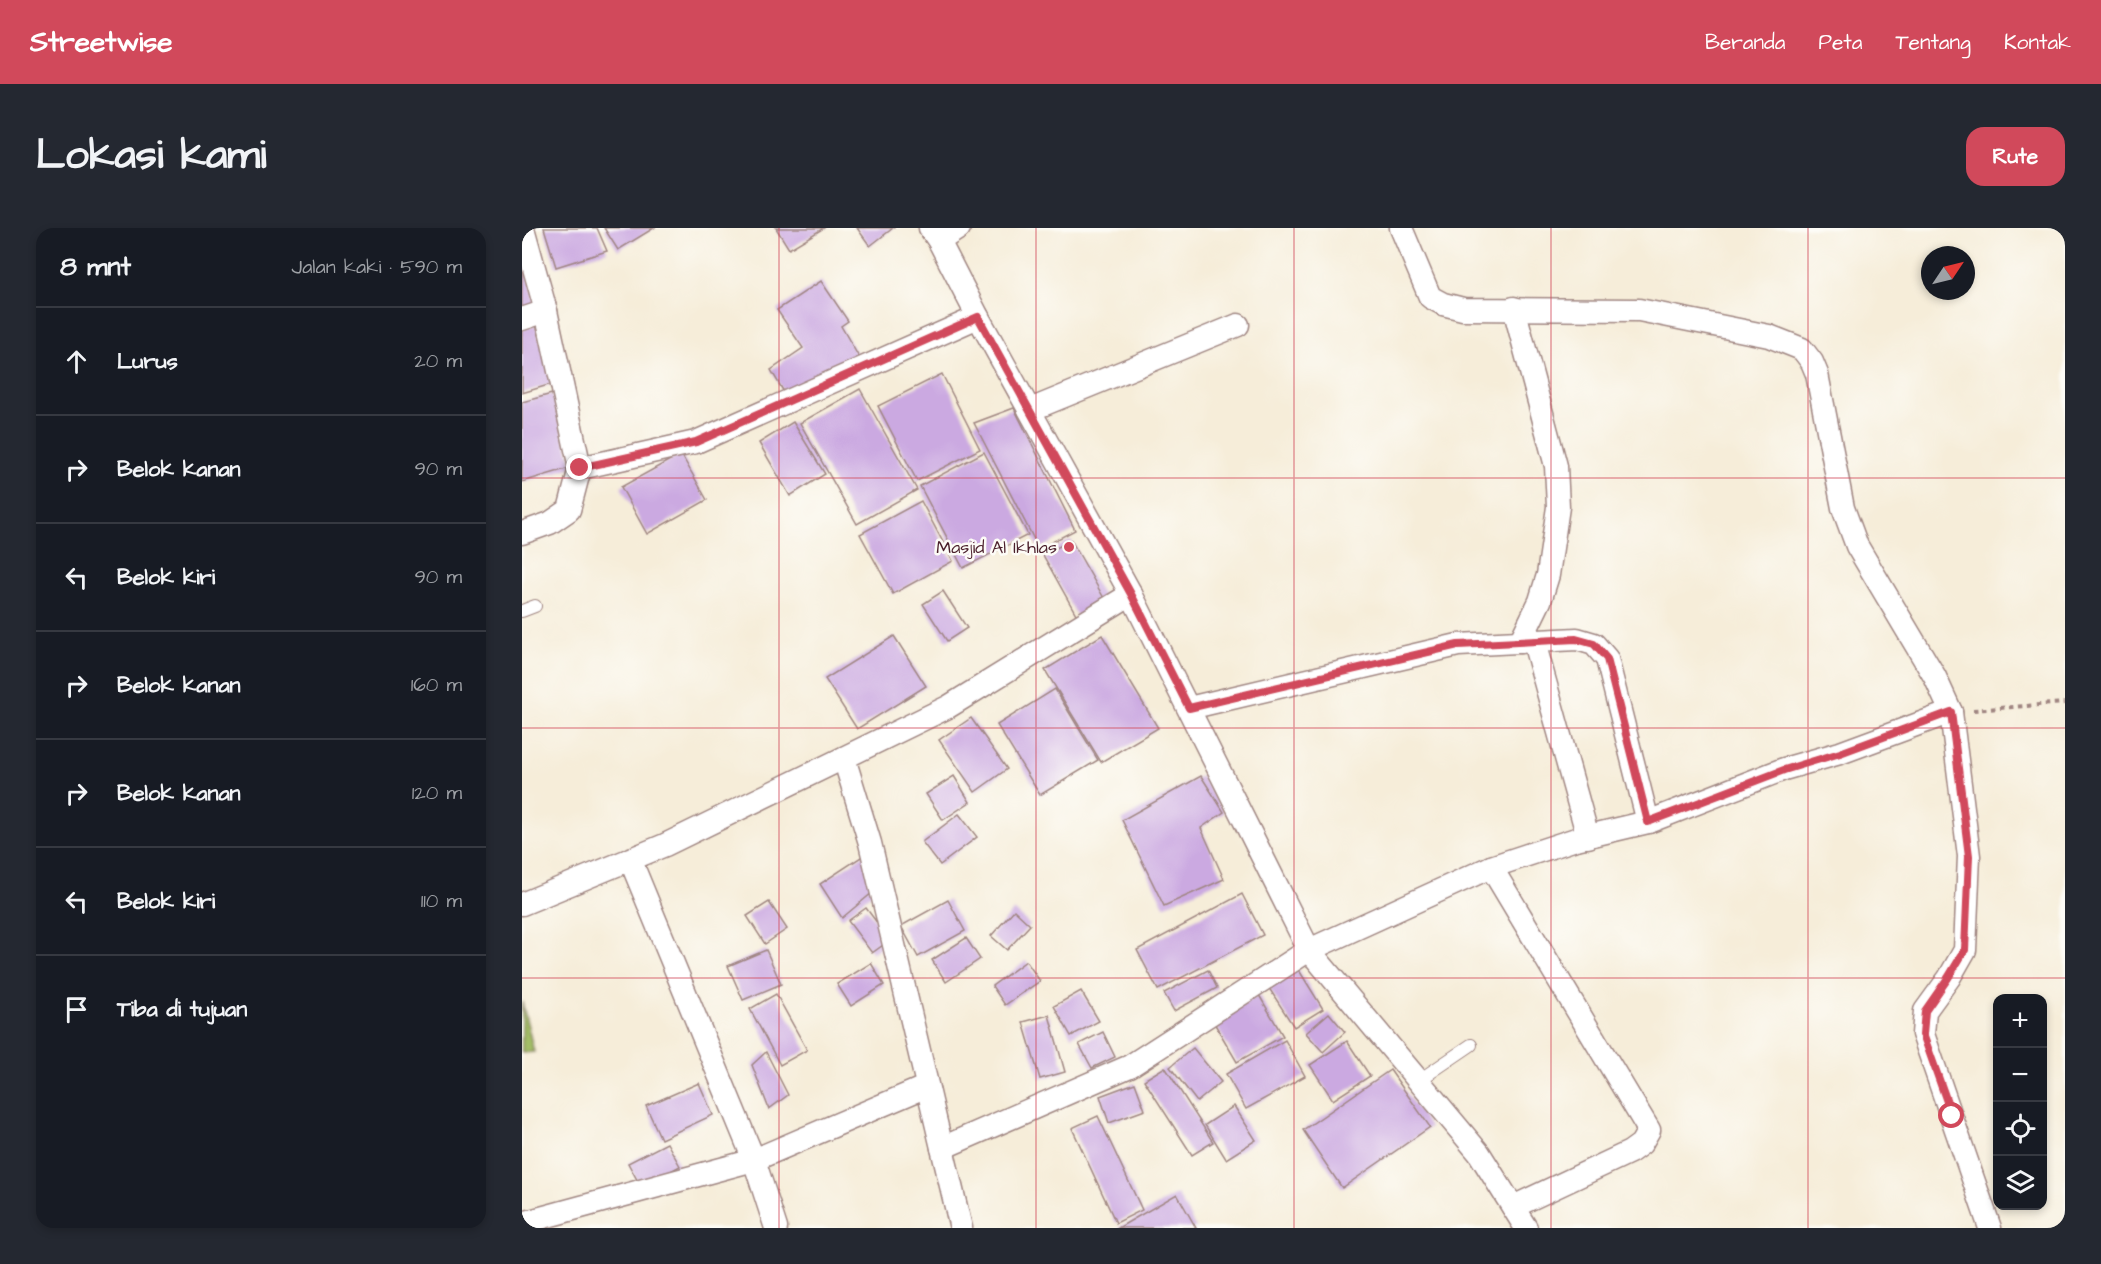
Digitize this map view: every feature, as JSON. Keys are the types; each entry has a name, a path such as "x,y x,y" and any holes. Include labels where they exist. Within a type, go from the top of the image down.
{"street":[{"path":"522,533 550,522 569,510 580,468 546,311 523,228"},
{"path":"960,228 935,234 978,317 1131,594 1309,950 1479,1153 1526,1228"},
{"path":"1401,228 1430,297 1443,304 1462,309 1639,310 1769,336 1802,349 1812,362 1817,374 1843,508 1857,546 1935,677 1951,712 1969,856 1965,950 1925,1011 1923,1034 1990,1228"},
{"path":"1515,308 1556,466 1558,507 1548,575 1527,642 1588,837"},
{"path":"522,319 546,311"},
{"path":"580,468 696,442 978,317"},
{"path":"1030,410 1238,325"},
{"path":"522,904 665,845 948,707 1131,594"},
{"path":"1189,708 1458,645 1576,639 1594,644 1607,659 1648,822"},
{"path":"942,1148 1130,1066 1309,950 1491,867 1588,837 1648,822 1784,770 1840,753 1951,712"},
{"path":"844,758 870,843 961,1228"},
{"path":"630,859 754,1160 776,1228"},
{"path":"1491,867 1649,1130 1641,1144 1630,1152 1513,1207"},
{"path":"522,1223 754,1160 927,1086"}],"lane":[{"path":"522,610 535,606"},
{"path":"1418,1081 1471,1045"}],"path":[{"path":"1951,712 2065,703"}],"green space":[{"path":"522,1002 534,1052 522,1053"}],"building":[{"path":"544,228 597,228 607,251 556,267"},
{"path":"604,228 654,228 618,250"},
{"path":"776,228 824,228 789,249"},
{"path":"857,228 893,228 870,246"},
{"path":"522,249 536,308 522,311"},
{"path":"821,281 848,321 841,326 861,361 785,394 771,370 803,348 777,310"},
{"path":"536,325 555,383 522,393 522,330"},
{"path":"942,374 980,449 917,481 878,406"},
{"path":"860,389 917,490 857,524 800,423"},
{"path":"552,394 573,467 522,482 522,402"},
{"path":"1014,408 1075,530 1039,549 974,423"},
{"path":"793,422 825,474 790,496 759,443"},
{"path":"984,452 1028,535 963,568 920,486"},
{"path":"681,454 707,500 647,534 621,487"},
{"path":"921,501 953,561 893,594 860,534"},
{"path":"1071,540 1105,600 1077,616 1043,555"},
{"path":"943,591 967,628 947,641 923,604"},
{"path":"1102,635 1158,728 1101,762 1045,670"},
{"path":"894,636 926,686 857,729 825,679"},
{"path":"1055,689 1098,760 1040,795 997,725"},
{"path":"971,718 1007,769 975,792 939,740"},
{"path":"954,776 970,802 943,820 926,794"},
{"path":"1201,776 1224,812 1201,828 1224,879 1164,906 1122,820"},
{"path":"959,814 977,837 940,865 922,842"},
{"path":"864,855 879,887 842,918 820,884"},
{"path":"1242,894 1263,935 1158,990 1137,950"},
{"path":"948,900 965,931 918,957 901,926"},
{"path":"769,902 787,929 765,944 747,916"},
{"path":"866,908 890,940 872,953 848,921"},
{"path":"1014,910 1030,925 1007,950 991,936"},
{"path":"966,938 980,959 946,982 932,960"},
{"path":"766,950 781,984 743,1000 728,966"},
{"path":"1026,961 1040,981 1005,1005 992,986"},
{"path":"871,963 884,985 851,1006 837,984"},
{"path":"1297,967 1323,1009 1294,1027 1267,985"},
{"path":"1208,970 1217,988 1174,1011 1164,993"},
{"path":"1081,991 1099,1021 1071,1036 1054,1006"},
{"path":"776,994 807,1050 780,1065 750,1009"},
{"path":"1259,995 1283,1036 1237,1062 1213,1021"},
{"path":"1329,1013 1345,1032 1323,1052 1306,1033"},
{"path":"1049,1015 1065,1072 1040,1079 1023,1022"},
{"path":"1103,1032 1115,1057 1092,1068 1079,1044"},
{"path":"1285,1040 1305,1076 1246,1109 1226,1074"},
{"path":"1347,1041 1370,1076 1333,1100 1310,1065"},
{"path":"1193,1048 1221,1082 1197,1102 1170,1067"},
{"path":"766,1052 788,1095 769,1109 752,1065"},
{"path":"1165,1067 1213,1142 1192,1155 1144,1080"},
{"path":"1390,1070 1430,1127 1342,1188 1303,1130"},
{"path":"699,1083 713,1115 661,1139 646,1106"},
{"path":"1135,1083 1145,1110 1109,1123 1100,1096"},
{"path":"1234,1106 1256,1140 1226,1159 1205,1125"},
{"path":"1098,1116 1142,1210 1116,1223 1072,1128"},
{"path":"667,1143 680,1166 641,1187 628,1163"},
{"path":"1177,1194 1196,1228 1118,1228"}],"place":[{"name":"Masjid Al Ikhlas","path":"1069,547"}],"route":[{"path":"580,468 696,442 978,317 1131,594 1189,708 1458,645 1576,639 1594,644 1607,659 1648,822 1784,770 1840,753 1951,712 1969,856 1965,950 1925,1011 1923,1034 1952,1116"}]}
